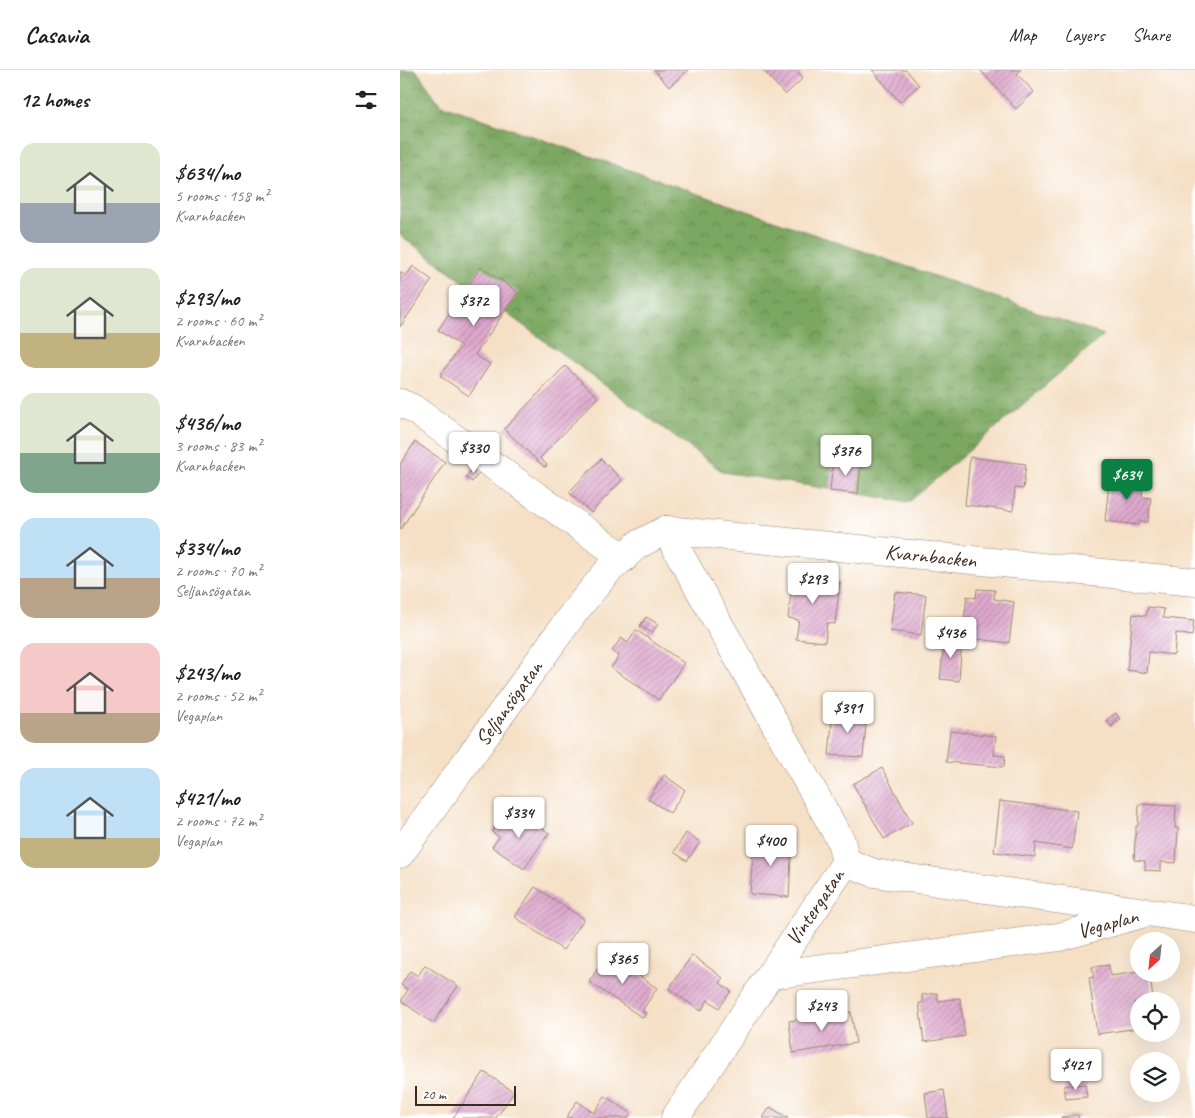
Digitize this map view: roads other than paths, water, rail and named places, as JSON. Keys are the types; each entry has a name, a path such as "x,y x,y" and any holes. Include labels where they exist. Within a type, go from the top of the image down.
{"street":[{"path":"404,412 624,558"},
{"name":"Seljansögatan","path":"400,854 575,611 608,572 637,546 666,530"},
{"name":"Kvarnbacken","path":"666,530 1195,582"},
{"name":"Vintergatan","path":"666,530 841,841 846,862 675,1118"},
{"name":"Vegaplan","path":"846,862 874,873 1145,912"},
{"path":"1145,912 1195,919"},
{"name":"Vegaplan","path":"770,975 1059,937 1145,912"}]}
